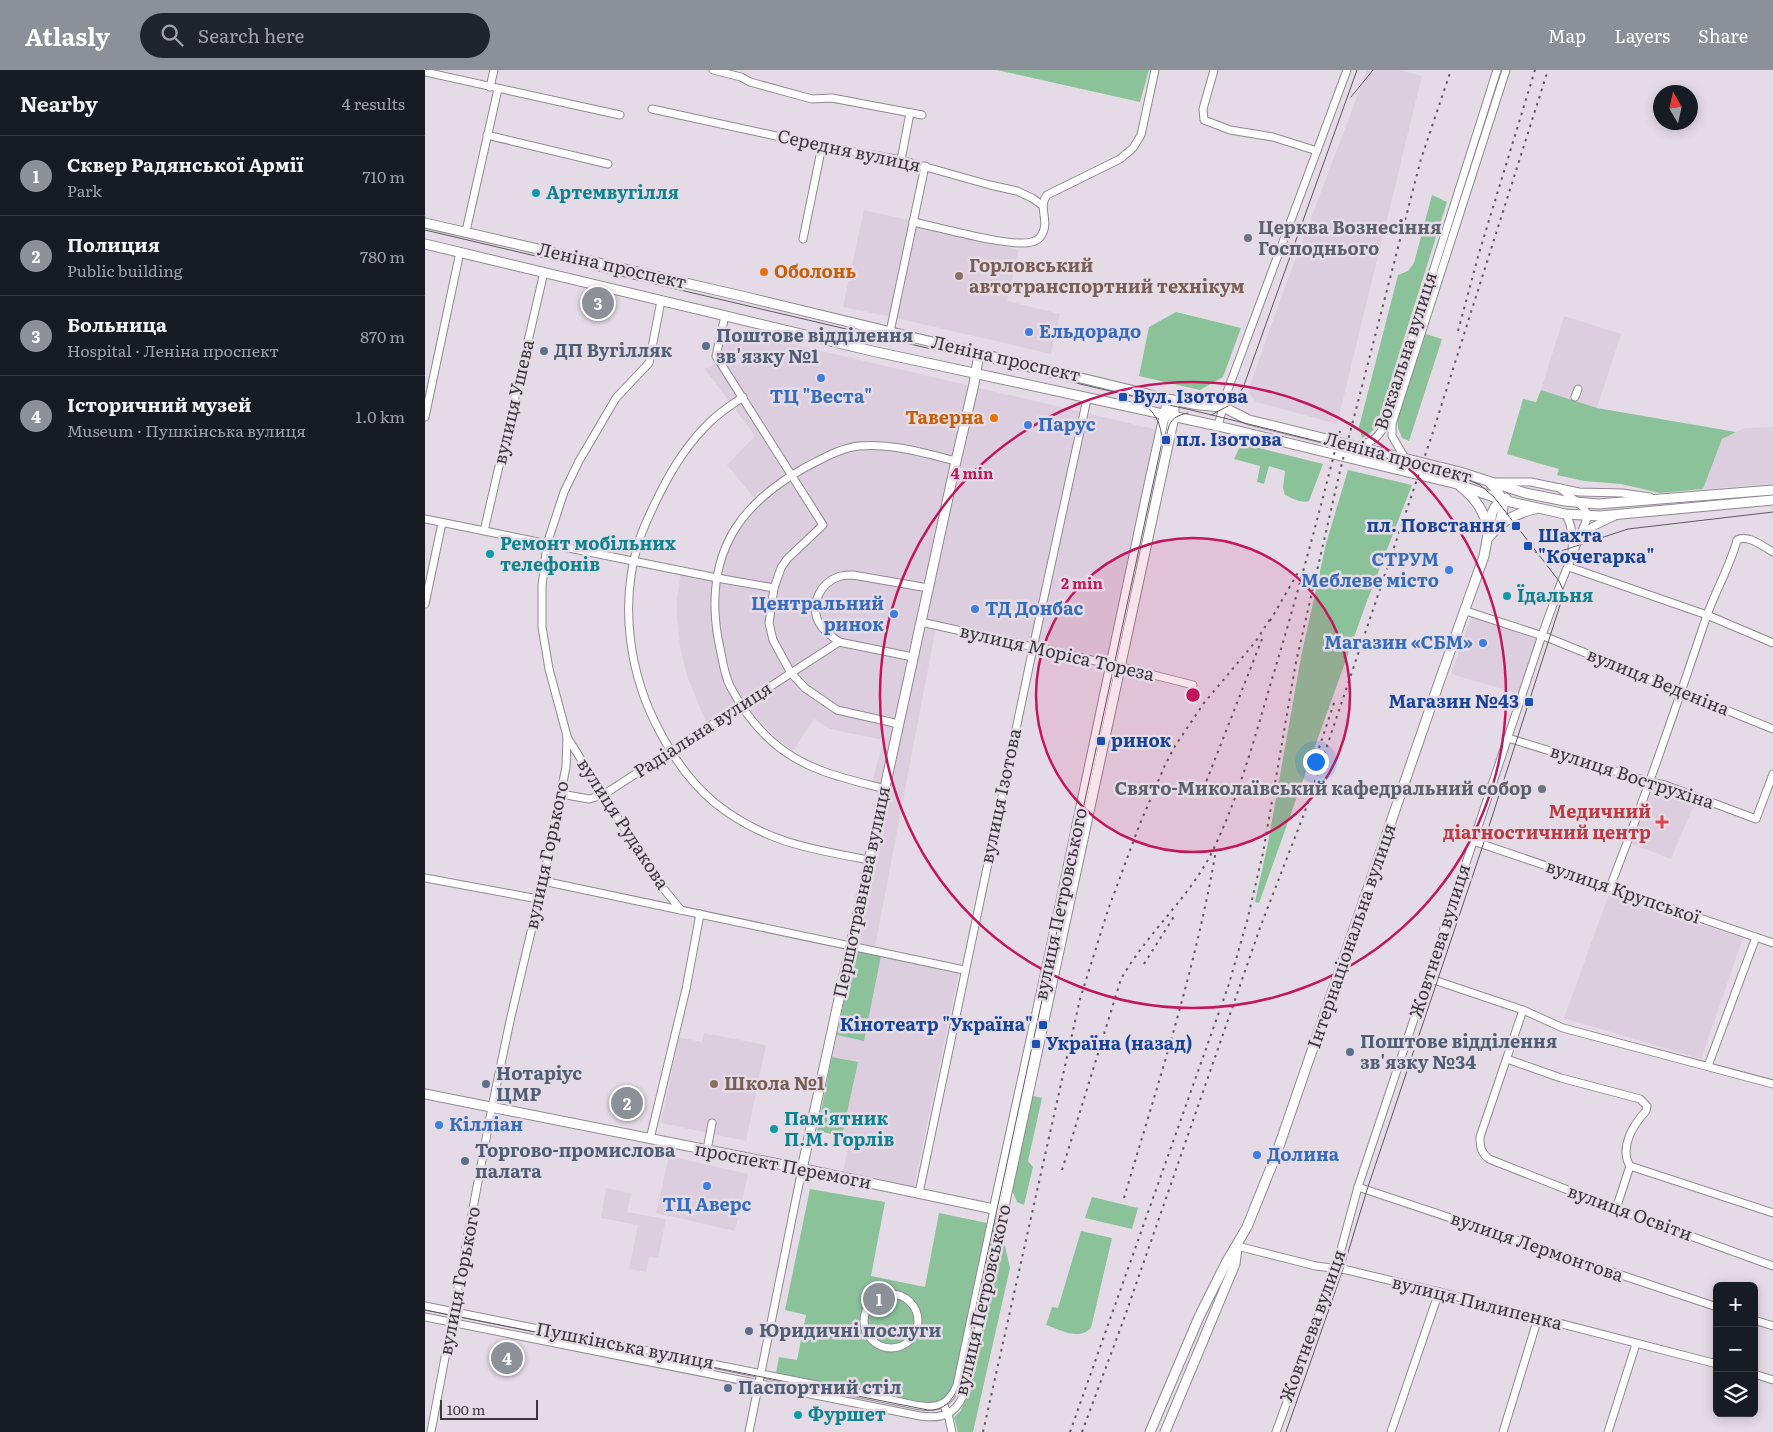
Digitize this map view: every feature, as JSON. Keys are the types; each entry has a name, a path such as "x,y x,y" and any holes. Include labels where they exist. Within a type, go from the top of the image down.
{"main road":[{"name":"Леніна проспект","path":"425,223 466,231 1172,400 1227,409 1249,420 1459,472 1525,493 1598,504 1773,490"},
{"name":"Леніна проспект","path":"425,244 872,351 1217,426 1457,484 1502,500 1538,509 1588,516 1619,515 1773,500"},
{"name":"Першотравнева вулиця","path":"802,1169 979,353"},
{"name":"вулиця Петровського","path":"998,1210 1170,416 1167,404 1172,400"},
{"path":"1490,483 1502,500 1504,510 1499,524"},
{"name":"Леніна проспект","path":"1457,484 1474,499 1487,525 1489,538"},
{"path":"1502,500 1525,493"},
{"name":"Інтернаціональна вулиця","path":"1151,1432 1199,1317 1227,1260 1247,1227 1276,1155 1466,611 1489,538 1492,513 1502,500"},
{"name":"Інтернаціональна вулиця","path":"1489,538 1499,524 1522,512 1538,509"},
{"name":"проспект Перемоги","path":"425,1094 998,1210"},
{"name":"Інтернаціональна вулиця","path":"1165,1432 1235,1264 1237,1246"}],"street":[{"path":"490,87 494,70"},
{"path":"713,70 812,99 832,98 922,115"},
{"path":"913,222 1000,241 1031,243 1037,240 1044,231 1045,220 1042,205 1047,195 1119,159 1133,148 1141,135 1155,70"},
{"path":"1214,70 1203,109 1204,120 1230,130 1273,137 1317,151"},
{"path":"1199,405 1218,403 1227,392 1347,70"},
{"name":"Вокзальна вулиця","path":"1356,446 1377,438 1384,426 1497,70"},
{"name":"Вокзальна вулиця","path":"1405,458 1393,436 1392,424 1506,70"},
{"path":"425,72 620,115"},
{"path":"466,231 498,88"},
{"name":"Середня вулиця","path":"652,109 823,146 901,160 1017,191 1042,205"},
{"path":"901,160 910,113"},
{"path":"487,135 608,164"},
{"path":"803,239 823,146"},
{"path":"891,332 925,166"},
{"path":"425,417 460,252"},
{"name":"вулиця Ушева","path":"484,531 544,272"},
{"name":"вулиця Горького","path":"431,1432 492,1107 543,881 566,767 567,736 551,677 542,627 542,586 547,544 564,492 579,461 617,398 649,362 661,301"},
{"path":"725,316 716,356 823,525 787,560 778,575 774,588 769,623 773,640 791,673 805,688 837,710 899,724"},
{"path":"1575,397 1578,389"},
{"path":"1217,426 1227,409 1227,392"},
{"path":"743,397 710,422 687,449 671,472 646,523 633,561 629,593 632,655 640,688 670,752 686,775 715,802 757,831 777,839 816,850 869,860"},
{"name":"вулиця Ізотова","path":"919,1193 964,970 1087,399"},
{"path":"885,789 832,775 814,768 780,748 751,719 730,685 719,646 714,604 717,578 725,550 735,529 761,498 792,475 836,453 857,446 877,445 956,461"},
{"path":"1490,483 1523,481 1579,492 1623,493 1660,499"},
{"path":"1560,488 1584,508 1588,516"},
{"path":"1565,514 1572,529 1571,560"},
{"path":"1579,538 1592,526 1619,515"},
{"name":"Жовтнева вулиця","path":"1276,1432 1336,1268 1358,1188 1542,635 1588,516"},
{"path":"425,519 774,588"},
{"path":"425,604 442,522"},
{"path":"1610,886 1650,782 1707,615 1731,560 1737,540 1748,538 1773,552"},
{"path":"1569,567 1707,615 1773,643"},
{"path":"913,657 839,642 821,627 816,618 816,600 823,588 841,576 853,575 928,588"},
{"name":"вулиця Веденіна","path":"1466,611 1542,635 1773,729"},
{"name":"вулиця Моріса Тореза","path":"921,622 1193,685"},
{"name":"Радіальна вулиця","path":"561,794 589,799 603,795 839,642"},
{"name":"вулиця Рудакова","path":"567,736 658,882 681,910"},
{"name":"вулиця Вострухіна","path":"1508,738 1671,787 1755,819 1773,774"},
{"name":"вулиця Крупської","path":"1473,841 1773,943"},
{"path":"425,878 538,899"},
{"name":"вулиця Рудакова","path":"543,881 964,970"},
{"path":"651,1139 700,914"},
{"path":"1708,1066 1756,937"},
{"path":"1428,978 1523,1010 1563,1028 1773,1084"},
{"path":"1523,1010 1507,1060 1645,1102 1647,1106 1646,1111 1628,1139 1626,1147 1626,1160 1630,1166 1773,1213"},
{"name":"вулиця Освіти","path":"1507,1060 1480,1138 1483,1154 1489,1159 1616,1209 1773,1266"},
{"path":"707,1150 712,1123"},
{"path":"1616,1209 1630,1166"},
{"name":"Першотравнева вулиця","path":"749,1432 802,1169"},
{"name":"вулиця Лермонтова","path":"1358,1188 1713,1306"},
{"name":"вулиця Петровського","path":"943,1404 957,1384 998,1210"},
{"name":"вулиця Петровського","path":"947,1414 960,1403 967,1386 998,1210"},
{"name":"вулиця Пилипенка","path":"1237,1246 1316,1266 1336,1268 1439,1292 1713,1363"},
{"path":"1391,1432 1439,1292"},
{"path":"888,1294 901,1296 915,1308 918,1319 916,1331 905,1345 892,1348 879,1346 874,1343 866,1332 864,1326 865,1312 868,1306 877,1298 888,1294"},
{"name":"Пушкінська вулиця","path":"425,1306 928,1406 943,1404"},
{"name":"Пушкінська вулиця","path":"425,1317 920,1416 932,1418 947,1414"},
{"path":"1503,1432 1537,1318"},
{"path":"1758,1321 1773,1326"},
{"path":"1608,1432 1636,1344"},
{"path":"1758,1375 1773,1380"},
{"path":"943,1404 952,1432"}],"shaded area":[{"path":"1367,70 1400,70 1422,76 1337,424 1256,402 1248,391"},
{"path":"864,210 912,221 892,317 843,307"},
{"name":"Горловський автотранспортний технікум","path":"917,227 1019,250 1007,301 1060,314 1051,354 896,318"},
{"path":"1564,316 1621,334 1597,408 1541,390"},
{"name":"Центральний ринок","path":"720,327 1158,430 1109,660 937,622 875,947 856,943 887,787 872,783 883,740 830,729 814,719 793,751 773,735 741,697 706,722 687,676 680,646 677,617 677,598 681,573 719,581 726,556 735,536 759,504 727,465 755,436 705,369 712,365"},
{"path":"1773,427 1773,484 1703,489 1722,439 1744,428"},
{"path":"1472,615 1538,637 1519,694 1451,674"},
{"name":"Медичний діагностичний центр","path":"1653,786 1695,802 1671,859 1629,843"},
{"path":"1609,894 1743,938 1701,1059 1564,1018"},
{"path":"854,951 959,972 914,1187 843,1172 850,1138 817,1131"},
{"name":"Школа №1","path":"704,1033 766,1045 746,1141 661,1123 679,1037 702,1042"},
{"path":"669,1156 748,1174 735,1231 656,1213"},
{"path":"606,1188 631,1193 627,1212 666,1219 658,1258 649,1257 646,1272 629,1269 638,1225 601,1218"}],"green space":[{"path":"997,70 1149,70 1140,102"},
{"path":"1432,195 1447,202 1376,427 1362,438 1359,427 1398,275 1408,271 1414,263"},
{"path":"1176,312 1241,328 1223,377 1200,390 1139,376 1149,327"},
{"path":"1426,334 1442,339 1409,441 1402,438 1398,428 1397,417"},
{"path":"1541,390 1597,408 1736,432 1722,439 1703,489 1660,493 1621,484 1584,481 1557,475 1559,469 1507,454 1523,399 1536,402"},
{"path":"1247,445 1323,464 1309,501 1300,501 1285,495 1283,488 1285,471 1269,466 1264,484 1257,482 1260,466 1234,459 1240,446"},
{"path":"1348,470 1412,485 1367,601 1259,903 1255,902 1268,843 1301,657 1326,544"},
{"path":"854,951 881,956 864,1041 837,1035"},
{"path":"832,1057 858,1062 842,1136 817,1131"},
{"path":"1033,1096 1042,1098 1028,1161 1033,1167 1024,1205 1017,1202 1012,1190"},
{"path":"810,1189 885,1202 871,1276 925,1287 939,1213 987,1223 953,1387 944,1398 933,1404 776,1373 779,1357 797,1360 806,1315 785,1310"},
{"path":"1092,1197 1138,1208 1132,1229 1085,1218"},
{"path":"1081,1231 1112,1238 1091,1328 1081,1334 1075,1334 1063,1332 1046,1325 1052,1307 1058,1308"},
{"path":"1001,1244 1005,1246 1010,1268 973,1432 958,1432 954,1417 960,1412 969,1392"}],"tram line":[{"path":"1211,415 1230,405 1243,388 1357,70"},
{"path":"1351,97 1373,70"},
{"path":"425,230 1212,415 1462,477 1480,485 1494,497 1559,581 1563,590 1562,599 1483,845 1367,1190 1343,1269 1286,1432"},
{"path":"425,1310 928,1410 941,1408 951,1400 961,1377 1162,442 1161,430 1157,419 1141,402"},
{"path":"1165,443 1173,420 1188,413"},
{"path":"1535,552 1548,555 1628,529 1773,512"}],"railway":[{"path":"1070,1432 1229,984 1247,921 1263,853 1296,662 1340,471 1421,159 1451,70"},
{"path":"1458,331 1479,253 1535,70"},
{"path":"1082,1432 1125,1316 1261,925 1304,814 1432,435 1548,70"},
{"path":"1062,1170 1121,979 1143,946 1204,867 1230,811 1251,750 1288,625 1340,431"},
{"path":"1270,621 1300,569"},
{"path":"983,1432 1080,999 1108,910 1139,826 1175,746 1204,703 1256,641 1272,616"},
{"path":"1201,795 1262,639"},
{"path":"1319,748 1335,700"},
{"path":"1124,1198 1187,982 1208,894 1216,850"},
{"path":"1144,964 1175,915"}],"place":[{"name":"Артемвугілля","path":"536,193"},
{"name":"Церква Вознесіння Господнього","path":"1248,238"},
{"name":"Оболонь","path":"764,272"},
{"name":"Горловський автотранспортний технікум","path":"959,276"},
{"name":"Больница","path":"598,303"},
{"name":"Ельдорадо","path":"1029,332"},
{"name":"Поштове відділення зв'язку №1","path":"706,346"},
{"name":"ДП Вугілляк","path":"544,351"},
{"name":"ТЦ \"Веста\"","path":"821,378"},
{"name":"Вул. Ізотова","path":"1123,397"},
{"name":"Таверна","path":"994,418"},
{"name":"Парус","path":"1028,425"},
{"name":"пл. Ізотова","path":"1166,440"},
{"name":"пл. Повстання","path":"1516,526"},
{"name":"Шахта \"Кочегарка\"","path":"1528,546"},
{"name":"Ремонт мобільних телефонів","path":"490,554"},
{"name":"СТРУМ Меблеве місто","path":"1449,570"},
{"name":"Їдальня","path":"1507,596"},
{"name":"ТД Донбас","path":"975,609"},
{"name":"Центральний ринок","path":"894,614"},
{"name":"Магазин «СБМ»","path":"1483,643"},
{"name":"Магазин №43","path":"1529,702"},
{"name":"ринок","path":"1101,741"},
{"name":"Свято-Миколаївський кафедральний собор","path":"1542,789"},
{"name":"Медичний діагностичний центр","path":"1662,822"},
{"name":"Кінотеатр \"Україна\"","path":"1043,1025"},
{"name":"Україна (назад)","path":"1036,1044"},
{"name":"Поштове відділення зв'язку №34","path":"1350,1052"},
{"name":"Нотаріус ЦМР","path":"486,1084"},
{"name":"Школа №1","path":"714,1084"},
{"name":"Полиция","path":"627,1103"},
{"name":"Кілліан","path":"439,1125"},
{"name":"Пам'ятник П.М. Горлів","path":"774,1129"},
{"name":"Долина","path":"1257,1155"},
{"name":"Торгово-промислова палата","path":"465,1161"},
{"name":"ТЦ Аверс","path":"707,1186"},
{"name":"Сквер Радянської Армії","path":"879,1299"},
{"name":"Юридичні послуги","path":"749,1331"},
{"name":"Історичний музей","path":"507,1358"},
{"name":"Паспортний стіл","path":"728,1388"},
{"name":"Фуршет","path":"798,1415"}]}
